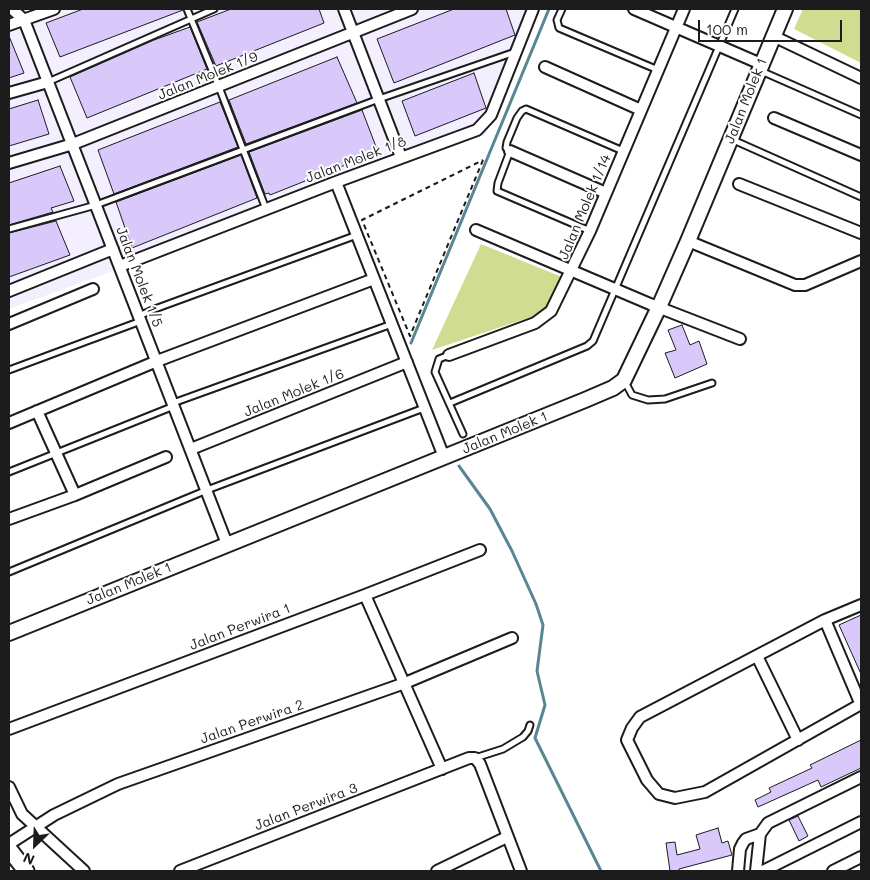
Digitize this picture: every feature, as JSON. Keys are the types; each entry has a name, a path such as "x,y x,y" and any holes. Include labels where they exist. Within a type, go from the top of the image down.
{"main road":[{"path":"9,849 26,871"}],"street":[{"name":"Jalan Molek 1/5","path":"12,9 24,20 228,544"},
{"path":"24,20 27,9"},
{"path":"9,25 54,9"},
{"path":"344,9 402,157"},
{"name":"Jalan Molek 1/8","path":"120,266 402,157 469,134 484,124 491,115 533,9"},
{"path":"634,9 719,46 760,67"},
{"name":"Jalan Molek 1/14","path":"449,355 535,323 552,311 590,231 684,9"},
{"name":"Jalan Molek 1","path":"9,633 594,396 613,388 624,380 688,241 785,9"},
{"name":"Jalan Molek 1/9","path":"9,163 73,144 407,10"},
{"path":"773,36 861,78"},
{"path":"545,67 641,110"},
{"path":"9,93 48,82"},
{"path":"774,118 861,155"},
{"path":"510,151 606,192"},
{"path":"336,182 444,457"},
{"path":"740,184 861,233"},
{"path":"476,230 740,339"},
{"path":"688,241 795,285 805,285 861,261"},
{"path":"9,291 113,249"},
{"path":"9,422 157,361 374,279"},
{"path":"9,324 93,289"},
{"name":"Jalan Molek 1/6","path":"191,449 407,362"},
{"path":"37,411 75,495"},
{"path":"9,519 75,495 166,457"},
{"name":"Jalan Perwira 1","path":"9,729 480,550"},
{"path":"365,595 442,769"},
{"path":"825,620 861,704 704,792 675,798 659,794 647,780 627,740 632,728 640,717 825,620 861,605"},
{"name":"Jalan Perwira 2","path":"9,844 54,815 118,784 404,683 512,638"},
{"path":"757,656 798,740"},
{"name":"Jalan Perwira 3","path":"180,871 469,758 475,758"},
{"path":"475,758 480,764 521,871"},
{"path":"756,871 760,834 768,823 861,776"},
{"path":"9,786 19,811 34,827 84,871"},
{"path":"763,871 861,822"},
{"path":"738,871 740,849 743,843 746,839 760,834"},
{"path":"437,871 507,838"},
{"path":"834,871 861,856"}],"lane":[{"path":"187,9 266,209"},
{"path":"48,82 214,9"},
{"path":"562,9 557,20 560,28 658,70"},
{"path":"450,403 587,346 593,341 735,9"},
{"path":"9,229 96,205 379,99 515,52"},
{"path":"760,67 861,115"},
{"path":"590,231 497,191 498,183 510,151 506,148 507,142 517,118 526,109 623,151"},
{"path":"731,139 861,196"},
{"path":"9,370 357,235"},
{"path":"9,472 174,405 392,324"},
{"path":"449,355 439,359 436,372 462,434"},
{"path":"624,380 632,395 648,400 665,399 712,382"},
{"path":"9,572 207,490 425,408"},
{"path":"475,758 502,749 517,741 528,731 530,724"}],"path":[{"path":"483,160 439,266 410,336 362,220 483,160"}],"shaded area":[{"path":"9,9 540,9 485,135 9,309"}],"green space":[{"path":"803,9 861,9 861,63 794,29"},
{"path":"481,244 562,277 546,312 432,350"}],"building":[{"path":"83,9 183,10 60,57 46,23"},
{"path":"231,9 319,9 324,23 216,66 197,22"},
{"path":"454,9 506,9 515,35 394,83 377,39"},
{"path":"190,27 207,69 87,118 70,77 154,40"},
{"path":"9,36 24,73 9,78"},
{"path":"337,57 357,103 246,144 229,100"},
{"path":"474,73 486,108 415,136 402,101"},
{"path":"38,100 49,134 9,146 9,109"},
{"path":"220,102 238,147 114,194 98,150"},
{"path":"362,110 378,152 270,195 269,193 265,194 249,152"},
{"path":"241,155 257,198 132,248 116,202"},
{"path":"60,166 74,201 51,208 53,212 9,225 9,183"},
{"path":"56,221 70,255 9,277 9,233"},
{"path":"682,325 690,345 699,341 707,364 675,378 665,353 676,350 668,330"},
{"path":"861,615 861,674 839,625"},
{"path":"861,740 861,768 821,787 818,780 758,807 755,800 771,792 769,788 812,768 810,765"},
{"path":"798,816 808,836 799,841 789,820"},
{"path":"718,828 722,843 728,841 732,855 679,869 679,871 670,871 666,843 675,842 677,855 700,849 696,835"}],"waterway":[{"path":"411,343 549,9"},
{"path":"459,466 490,509 536,604 543,625 537,671 545,705 535,738 601,871"}]}
